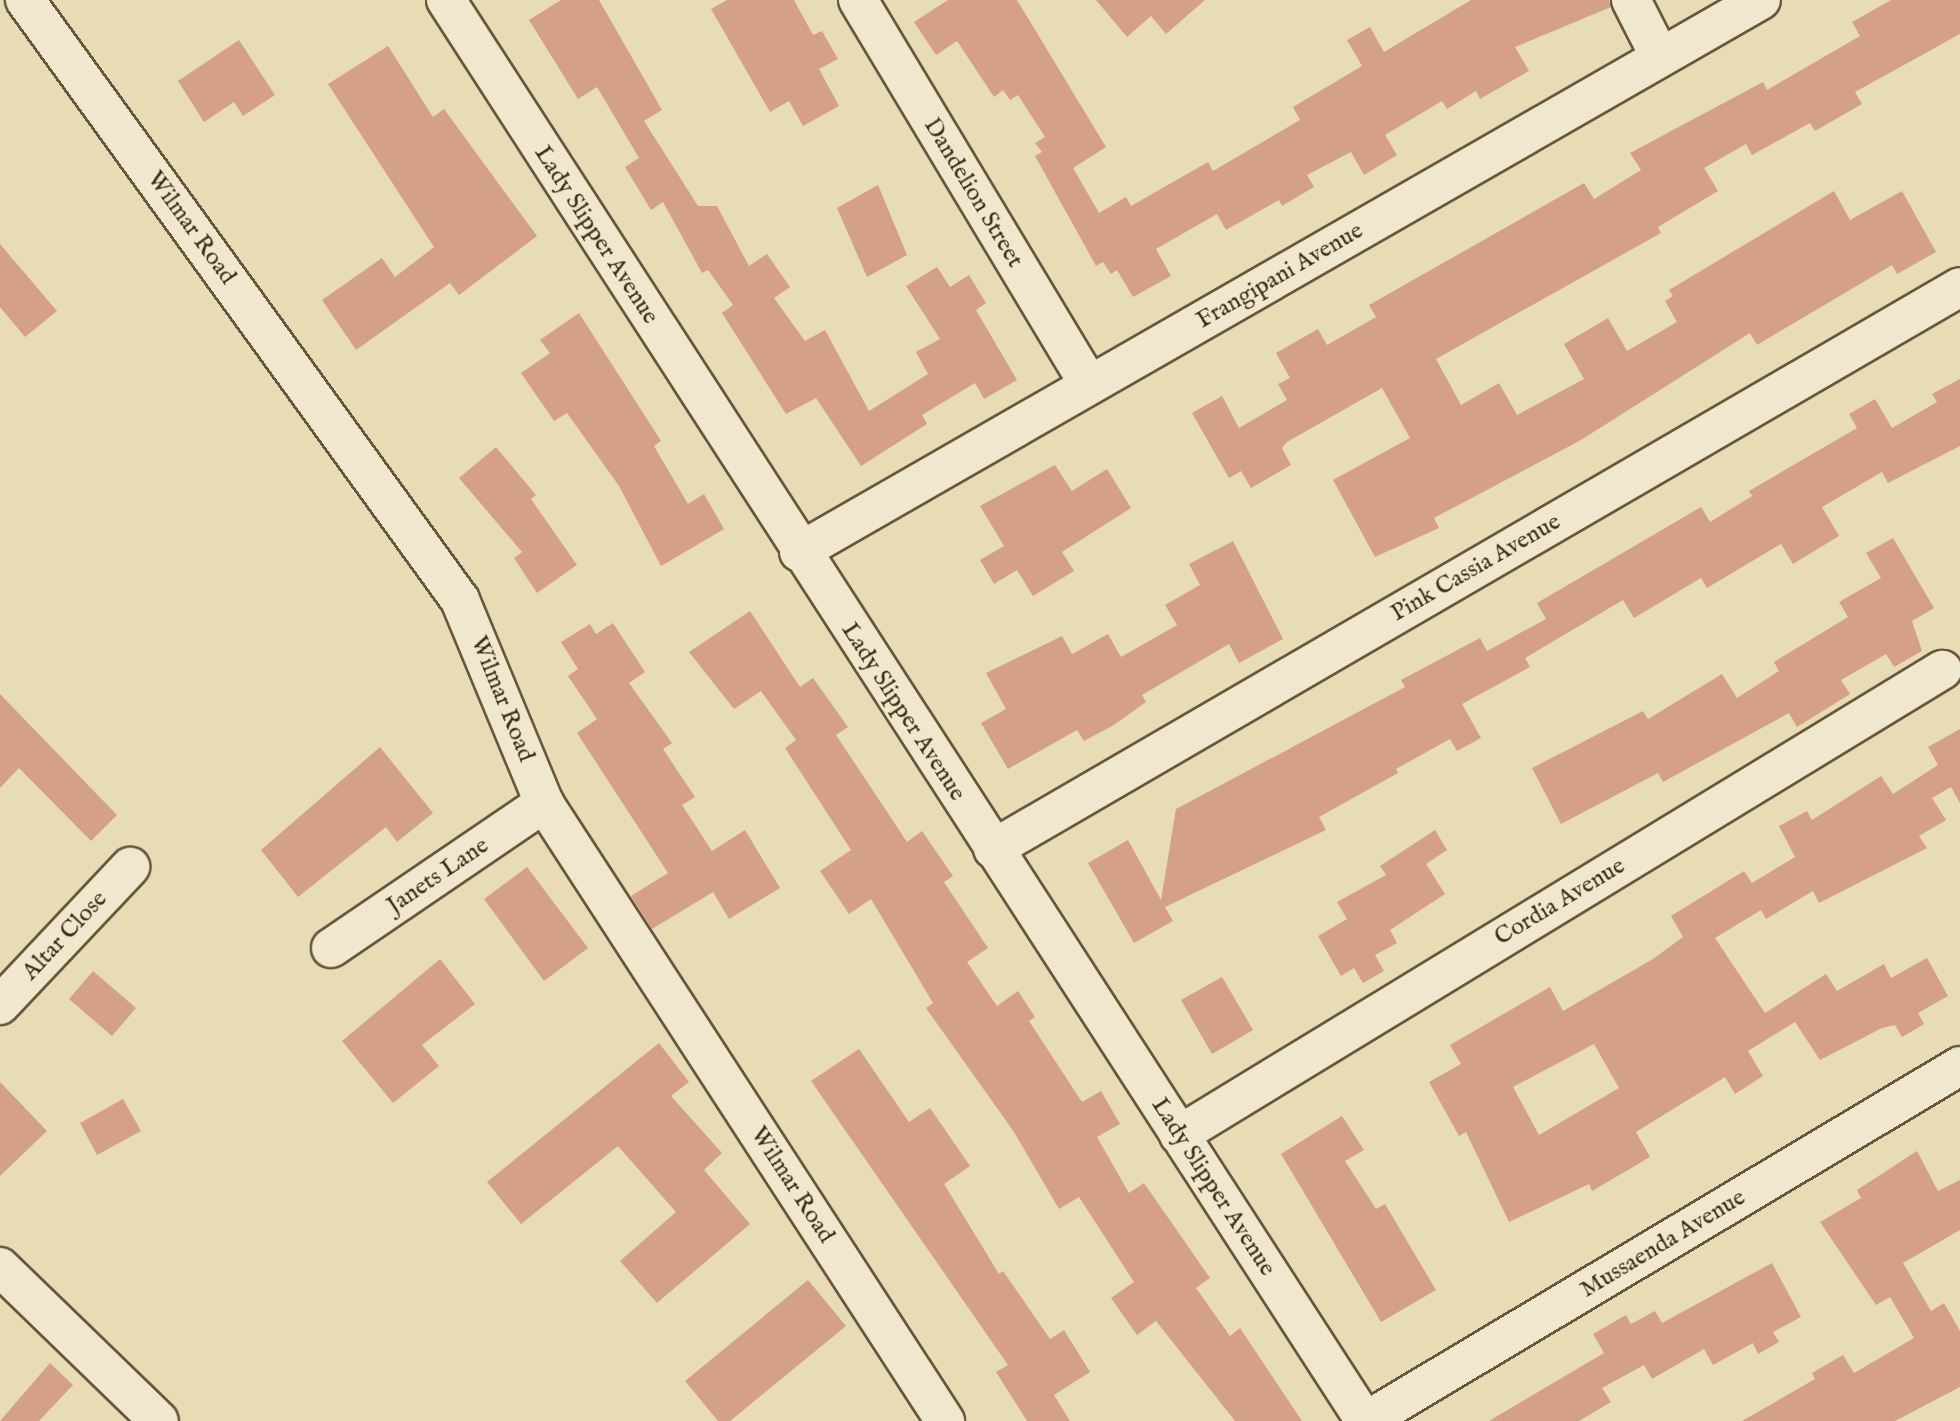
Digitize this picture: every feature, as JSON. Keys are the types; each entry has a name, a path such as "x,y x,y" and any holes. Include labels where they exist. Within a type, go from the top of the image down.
{"street":[{"name":"Wilmar Road","path":"26,0 460,600 544,803 945,1421"},
{"name":"Lady Slipper Avenue","path":"446,0 799,552 1366,1421"},
{"name":"Dandelion Street","path":"858,0 1089,385"},
{"path":"1631,0 1660,57"},
{"name":"Frangipani Avenue","path":"799,552 1761,0"},
{"name":"Pink Cassia Avenue","path":"993,849 1960,287"},
{"name":"Cordia Avenue","path":"1179,1135 1941,670"},
{"name":"Janets Lane","path":"331,948 544,803"},
{"name":"Altar Close","path":"0,1005 130,867"},
{"name":"Mussaenda Avenue","path":"1366,1421 1960,1066"},
{"path":"0,1267 159,1421"}],"building":[{"path":"561,0 599,0 662,110 644,121 698,206 717,206 749,266 767,254 790,287 774,298 805,341 825,330 869,411 928,374 916,352 940,339 906,286 937,267 950,287 969,275 986,303 976,310 1017,380 984,399 975,383 922,415 927,424 861,466 816,398 786,414 722,313 733,305 708,270 702,273 663,202 651,210 625,167 639,158 597,87 578,99 529,20"},
{"path":"727,0 794,0 813,35 822,31 838,59 819,69 839,106 803,126 789,101 770,112 711,9"},
{"path":"948,0 1017,0 1106,147 1073,168 1099,213 1126,197 1131,206 1208,162 1213,171 1300,120 1293,107 1362,66 1347,40 1370,27 1384,52 1471,0 1609,0 1611,7 1515,47 1529,71 1480,99 1476,91 1447,109 1442,101 1385,135 1397,155 1364,175 1351,152 1307,175 1314,187 1282,206 1279,200 1226,230 1217,214 1156,249 1171,276 1133,297 1117,270 1111,274 1103,262 1096,266 1035,156 1042,152 1035,143 1045,137 1018,95 1010,100 1003,90 994,97 957,41 936,55 914,22"},
{"path":"1096,0 1205,0 1166,34 1151,16 1127,37"},
{"path":"1891,0 1960,0 1960,34 1855,92 1862,104 1815,131 1810,123 1752,155 1746,144 1704,168 1718,191 1658,227 1661,233 1436,359 1461,405 1499,383 1517,415 1584,379 1564,344 1608,318 1627,351 1677,322 1665,301 1673,296 1669,290 1834,191 1850,220 1902,191 1936,252 1897,274 1892,265 1757,345 1750,333 1581,440 1434,518 1439,528 1375,557 1333,480 1410,438 1382,388 1287,442 1282,448 1291,465 1251,488 1241,471 1229,478 1192,413 1222,396 1239,428 1287,400 1278,384 1290,378 1276,353 1318,329 1327,345 1376,317 1369,305 1584,183 1594,199 1641,170 1630,153 1763,82 1767,90 1860,36 1852,22"},
{"path":"239,40 275,95 243,116 234,102 204,122 178,81"},
{"path":"388,46 433,117 444,109 537,236 459,295 450,283 356,350 322,300 382,258 395,277 434,247 328,84"},
{"path":"878,185 907,255 867,277 837,208"},
{"path":"0,244 57,311 25,337 0,307"},
{"path":"579,313 661,441 654,446 688,504 704,494 724,529 661,566 619,486 567,413 554,421 521,373 550,353 540,340"},
{"path":"1960,379 1960,446 1888,483 1882,472 1822,507 1839,536 1793,564 1781,544 1707,588 1701,578 1634,618 1623,600 1525,658 1530,667 1462,704 1481,738 1457,751 1450,739 1396,769 1398,773 1319,817 1326,830 1165,907 1173,921 1134,943 1088,863 1128,840 1161,900 1176,809 1405,687 1401,680 1480,638 1487,651 1546,619 1537,603 1701,507 1710,522 1752,496 1749,491 1857,428 1849,414 1875,399 1892,428 1937,402 1932,394"},
{"path":"496,447 536,495 531,499 577,565 537,593 514,558 522,552 459,478"},
{"path":"1055,465 1072,491 1107,469 1131,508 1062,552 1074,571 1033,596 1017,570 994,584 980,560 1004,546 980,506"},
{"path":"1893,538 1934,608 1912,621 1922,651 1894,667 1886,654 1841,680 1850,694 1797,727 1789,713 1663,782 1658,773 1561,824 1532,768 1643,711 1648,719 1722,674 1737,698 1779,671 1774,662 1848,617 1839,602 1881,578 1866,553"},
{"path":"1233,541 1283,639 1239,663 1229,644 1142,695 1146,702 1114,725 1084,741 1077,730 1008,769 981,723 1006,709 986,673 1062,636 1072,654 1108,634 1121,657 1177,625 1165,605 1200,585 1189,564"},
{"path":"750,611 800,687 813,678 848,727 836,735 907,842 922,831 953,876 944,882 988,948 967,962 997,1006 1018,991 1035,1017 1029,1021 1082,1102 1101,1091 1120,1124 1097,1137 1129,1193 1144,1183 1210,1278 1196,1288 1230,1336 1240,1328 1302,1421 1235,1421 1156,1321 1137,1335 1111,1298 1134,1282 1079,1197 1059,1209 1014,1132 926,1008 933,1003 871,899 849,914 820,871 851,850 785,748 796,740 761,691 734,709 689,652"},
{"path":"613,623 645,672 629,683 672,743 663,749 695,797 682,805 712,851 745,830 780,888 729,919 713,892 652,929 631,896 668,873 577,733 597,719 568,676 578,669 561,642 590,624 596,634"},
{"path":"0,694 117,815 91,841 19,768 0,788"},
{"path":"1960,729 1960,803 1951,787 1932,798 1946,820 1919,836 1927,848 1819,903 1813,891 1766,919 1761,910 1715,938 1765,1013 1826,974 1837,991 1884,964 1891,978 1927,958 1948,996 1918,1013 1924,1024 1902,1037 1895,1025 1882,1028 1820,1060 1795,1022 1748,1051 1763,1076 1735,1094 1725,1077 1636,1132 1650,1157 1592,1191 1589,1184 1509,1222 1466,1132 1459,1136 1429,1082 1461,1064 1450,1045 1550,987 1563,1011 1653,959 1683,937 1671,916 1744,871 1752,883 1795,857 1779,826 1807,811 1812,820 1881,776 1893,794 1938,765 1928,747","holes":["1594,1044 1619,1088 1539,1135 1513,1087"]},
{"path":"380,747 433,813 397,842 386,827 298,897 261,850"},
{"path":"1435,830 1447,850 1426,864 1445,894 1390,930 1397,943 1375,955 1384,971 1363,983 1354,968 1341,976 1318,936 1347,919 1337,902 1386,875 1380,866"},
{"path":"527,867 588,948 544,981 484,899"},
{"path":"440,959 475,1004 422,1045 439,1066 393,1103 342,1041"},
{"path":"93,971 136,1008 112,1036 69,999"},
{"path":"1222,977 1253,1030 1212,1054 1181,1000"},
{"path":"659,1043 689,1082 671,1096 722,1153 704,1170 750,1224 657,1303 620,1261 676,1212 618,1146 521,1224 487,1182"},
{"path":"859,1049 909,1122 930,1108 970,1166 944,1184 999,1274 1003,1271 1050,1339 1064,1330 1090,1372 1054,1395 1070,1421 1027,1421 996,1372 1008,1365 811,1081"},
{"path":"0,1082 47,1131 0,1176"},
{"path":"123,1099 141,1131 97,1155 80,1123"},
{"path":"1342,1116 1364,1150 1345,1161 1376,1209 1385,1204 1436,1290 1381,1322 1281,1154"},
{"path":"1917,1151 1938,1191 1960,1180 1960,1230 1903,1263 1931,1311 1944,1303 1960,1331 1960,1387 1895,1421 1742,1421 1815,1379 1812,1373 1843,1355 1854,1373 1914,1338 1890,1297 1876,1305 1820,1222 1861,1198 1857,1190"},
{"path":"1772,1263 1801,1317 1773,1332 1779,1342 1758,1354 1753,1343 1713,1365 1704,1349 1652,1379 1644,1365 1602,1388 1611,1402 1579,1421 1489,1421 1604,1353 1593,1334 1626,1315 1631,1324 1655,1311 1662,1323"},
{"path":"808,1280 846,1326 730,1421 718,1421 685,1381"},
{"path":"50,1363 73,1385 39,1421 0,1421"}]}
